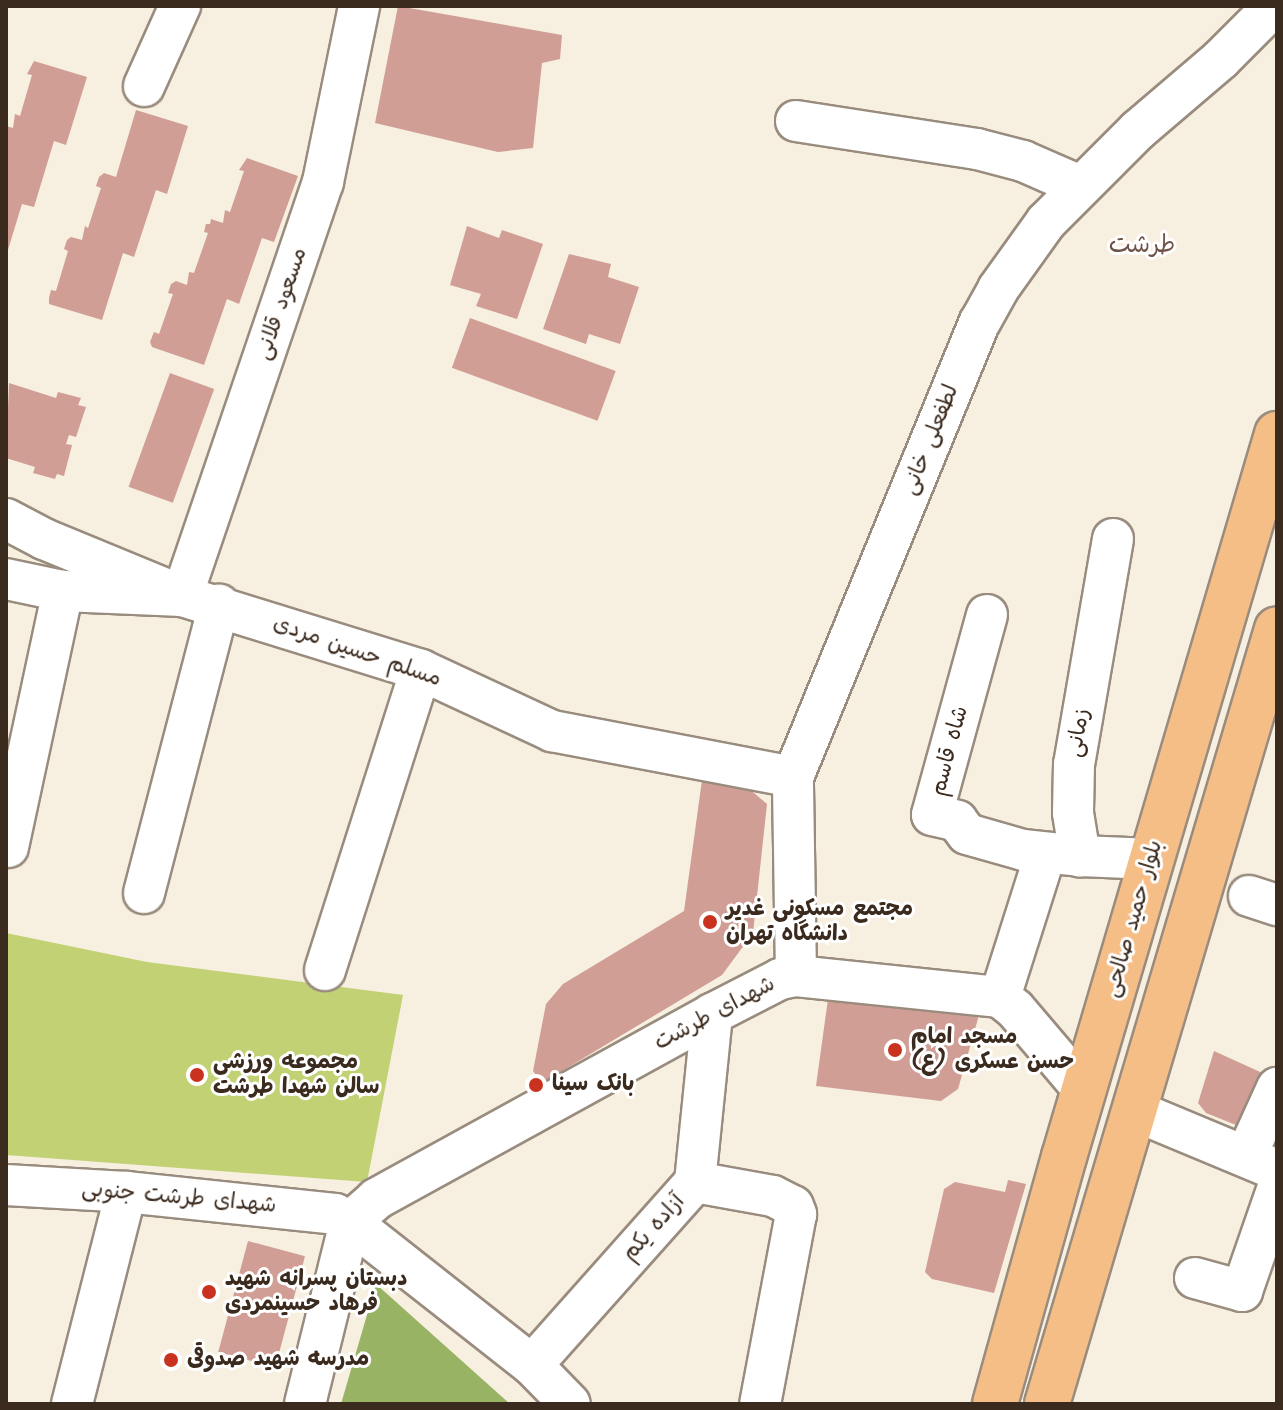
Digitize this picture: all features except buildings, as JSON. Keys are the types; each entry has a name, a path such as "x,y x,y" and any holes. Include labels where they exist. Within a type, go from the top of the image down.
{"main road":[{"name":"بلوار حمید صالحی","path":"995,1404 1277,434"},
{"path":"1047,1404 1133,1110 1266,708 1277,629"},
{"path":"1084,1090 1133,1110"}],"street":[{"path":"144,86 180,6"},
{"name":"مسعود قلانی","path":"144,893 200,601 323,182 359,6"},
{"name":"لطفعلی خانی","path":"796,976 793,777 980,322 998,289 1046,222 1080,186 1275,8"},
{"path":"796,121 977,149 1023,161 1080,186"},
{"path":"6,519 200,601"},
{"name":"زمانی","path":"1062,856 1072,777 1113,539"},
{"name":"مسلم حسین مردی","path":"6,579 63,591 200,601 421,670 530,724 565,735 793,777"},
{"path":"8,847 63,591"},
{"name":"شاه قاسم","path":"987,615 932,815 957,821 967,834 1062,856"},
{"path":"325,970 421,670"},
{"path":"1084,1090 1000,997 1062,856 1152,859"},
{"name":"شهدای طرشت","path":"350,1222 376,1199 780,979 796,976 1000,997"},
{"name":"آزاده یکم","path":"532,1365 695,1182 712,1014"},
{"path":"1133,1110 1261,1163 1277,1088"},
{"path":"695,1182 773,1196 793,1206 796,1214 760,1404"},
{"name":"شهدای طرشت جنوبی","path":"6,1185 126,1192 316,1211 350,1222"},
{"path":"1195,1278 1242,1291 1277,1190"},
{"path":"72,1404 126,1192"},
{"path":"305,1404 350,1222 532,1365 570,1404"}],"green space":[{"name":"مجموعه ورزشی سالن شهدا طرشت","path":"6,933 147,962 403,995 367,1182 6,1155"},
{"path":"376,1284 510,1404 341,1404"}],"place":[{"name":"مجتمع مسکونی غدیر دانشگاه تهران","path":"710,922"},
{"name":"مسجد امام حسن عسکری (ع)","path":"895,1050"},
{"name":"مجموعه ورزشی سالن شهدا طرشت","path":"197,1075"},
{"name":"بانک سینا","path":"536,1085"},
{"name":"دبستان پسرانه شهيد فرهاد حسينمردی","path":"209,1292"},
{"name":"مدرسه شهید صدوقی","path":"171,1360"}],"district":[{"name":"طرشت","path":"1142,246"}]}
